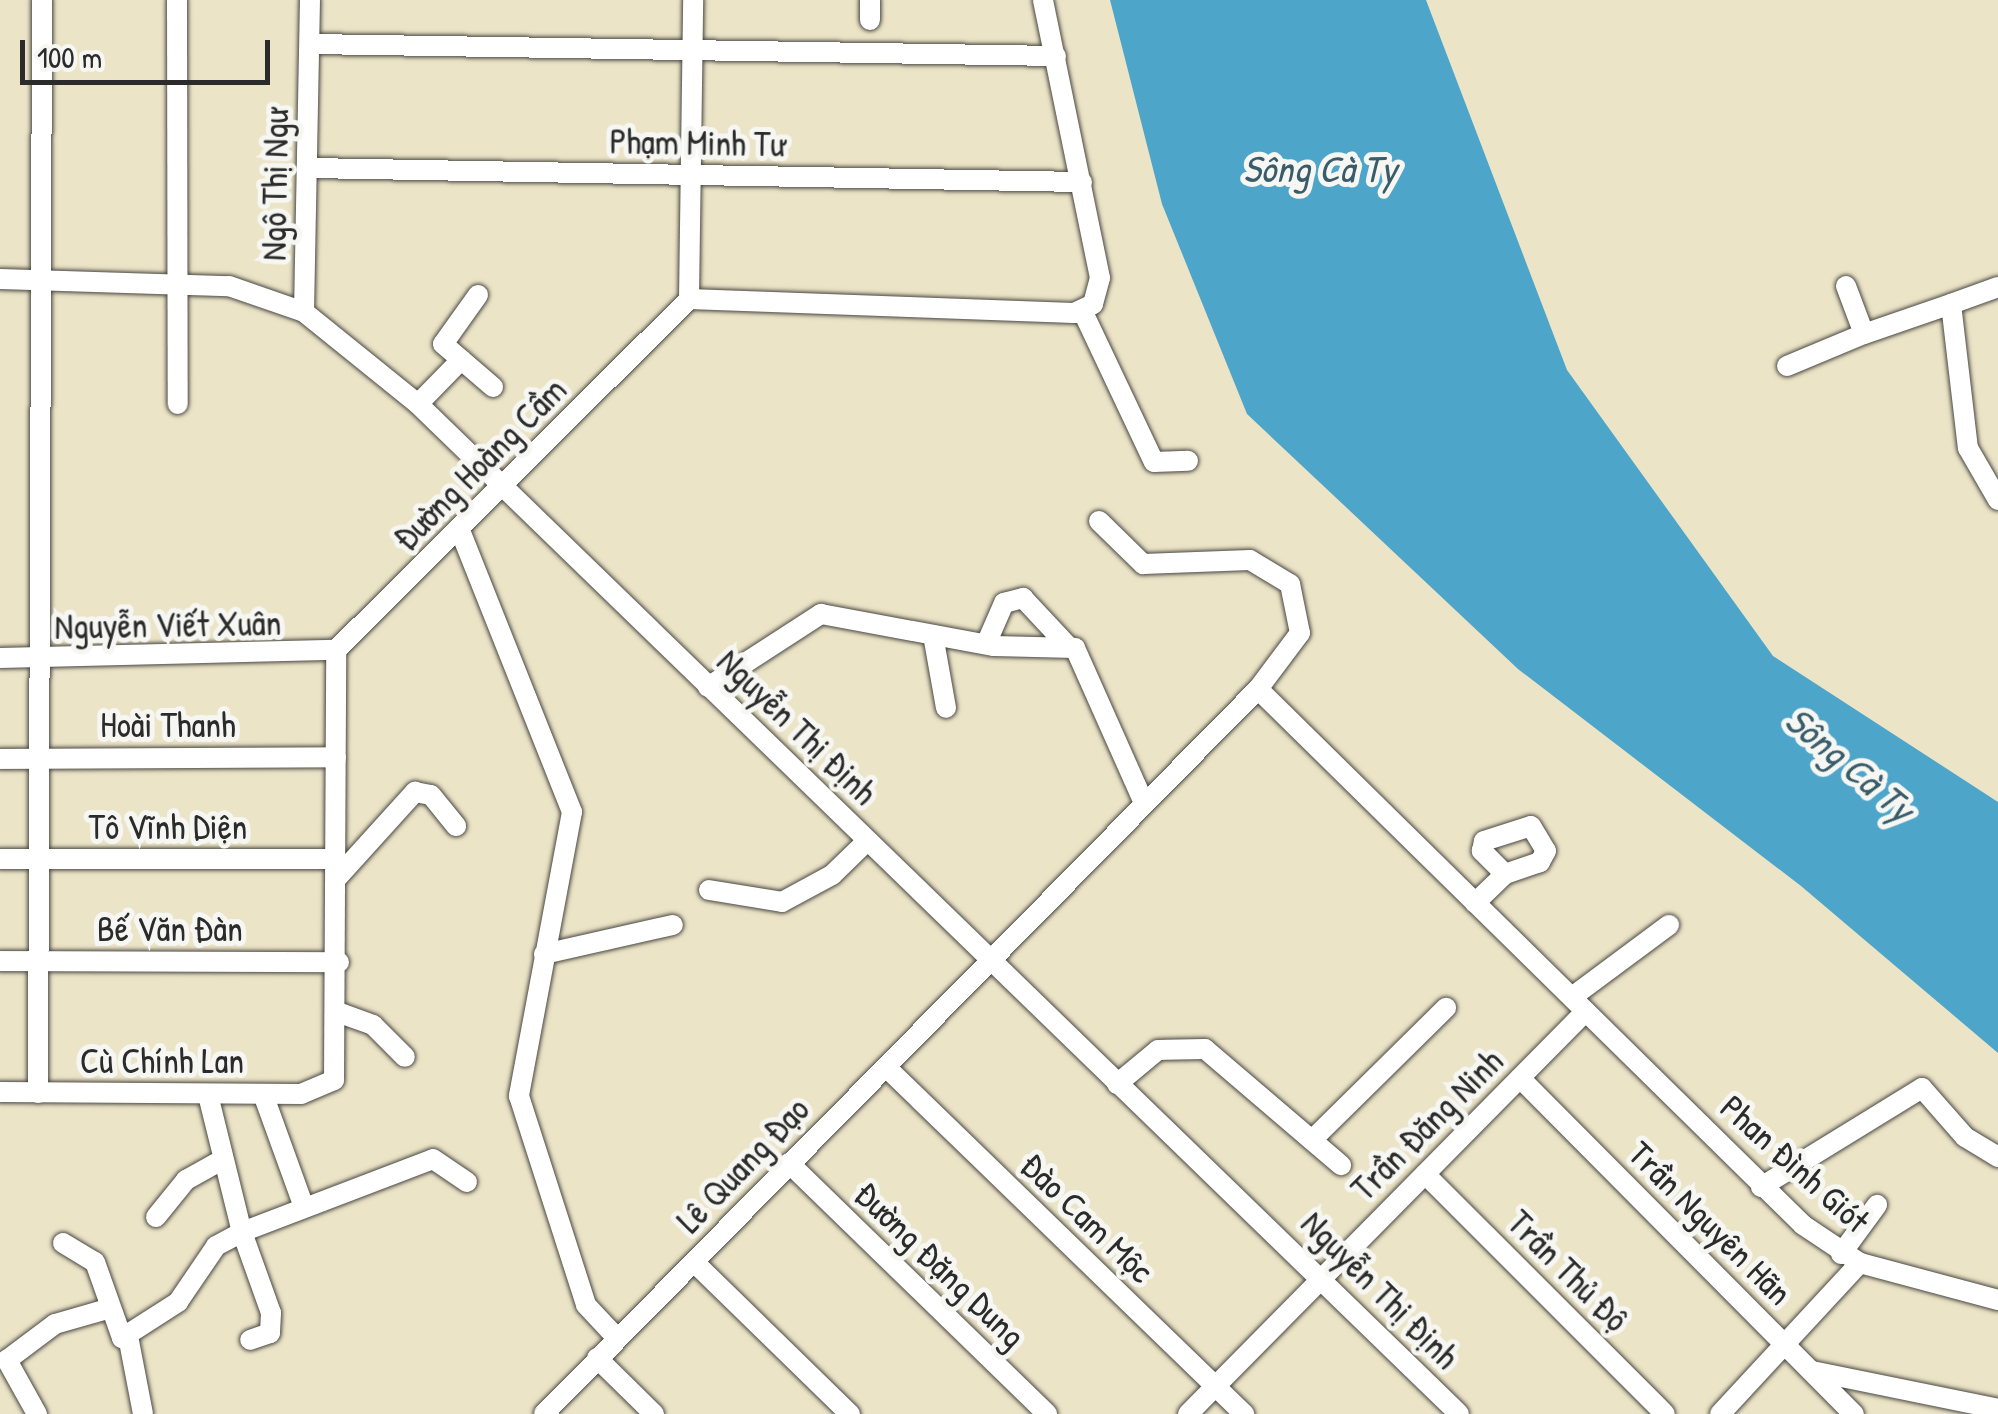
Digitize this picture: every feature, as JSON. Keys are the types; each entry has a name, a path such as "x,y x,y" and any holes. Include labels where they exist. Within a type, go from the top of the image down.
{"street":[{"path":"38,1092 44,859 39,278 42,0"},
{"path":"178,0 174,281 178,404"},
{"name":"Ngô Thị Ngư","path":"304,312 310,168 310,0"},
{"path":"694,0 690,299 1082,310 1099,296 1082,182 1043,0"},
{"path":"310,44 1056,56"},
{"name":"Phạm Minh Tư","path":"310,168 1082,182"},
{"name":"Nguyễn Thị Định","path":"0,278 174,281 271,294 304,312 418,404 1458,1414"},
{"path":"1846,286 1864,334"},
{"path":"1787,366 1864,334 1998,288"},
{"path":"478,295 442,340 494,387"},
{"name":"Đường Hoàng Cầm","path":"336,650 461,532 690,299"},
{"path":"1951,304 1968,448 1998,500"},
{"path":"1082,310 1154,462 1188,461"},
{"path":"418,404 461,360"},
{"name":"Lê Quang Đạo","path":"544,1414 1142,801 1258,689 1300,633 1290,584 1250,560 1143,564 1100,520"},
{"path":"461,532 572,812 519,1096 586,1305 617,1338"},
{"path":"986,644 1004,603 1024,598 1081,656 1142,801"},
{"path":"708,687 820,614 986,644 1067,645"},
{"path":"933,636 946,708"},
{"path":"336,650 340,1014 373,1026 405,1058"},
{"name":"Nguyễn Viết Xuân","path":"0,658 336,650"},
{"name":"Phan Đình Giót","path":"1258,689 1761,1188 1850,1259 1998,1300"},
{"name":"Hoài Thanh","path":"0,759 336,757"},
{"path":"336,869 415,792 431,795 456,826"},
{"path":"709,890 782,902 832,875 867,841"},
{"name":"Tô Vĩnh Diện","path":"0,859 336,869"},
{"path":"1475,903 1505,874"},
{"name":"Trần Đăng Ninh","path":"1188,1414 1520,1078 1579,1004 1669,925"},
{"path":"544,954 673,926"},
{"name":"Bế Văn Đàn","path":"0,961 339,962"},
{"path":"1313,1139 1446,1008"},
{"name":"Cù Chính Lan","path":"0,1092 208,1095 322,1091 339,1068 340,1014"},
{"path":"1117,1084 1158,1050 1204,1049 1341,1165"},
{"name":"Đào Cam Mộc","path":"886,1067 1244,1414"},
{"name":"Trần Nguyên Hãn","path":"1520,1078 1854,1414"},
{"path":"1761,1188 1922,1088 1965,1137 1998,1158"},
{"path":"263,1094 302,1202"},
{"path":"208,1095 242,1232 271,1313 270,1333 250,1340"},
{"path":"128,1336 178,1302 216,1246 302,1202 433,1158 467,1182"},
{"path":"156,1217 186,1180 222,1160"},
{"name":"Đường Đặng Dung","path":"789,1163 1047,1414"},
{"name":"Trần Thủ Độ","path":"1425,1174 1665,1414"},
{"path":"1720,1414 1786,1346 1850,1259 1877,1205"},
{"path":"63,1243 95,1262 114,1332 128,1336"},
{"path":"694,1262 850,1414"},
{"path":"37,1414 8,1360 54,1324 108,1309"},
{"path":"128,1336 143,1414"},
{"path":"597,1358 654,1414"},
{"path":"1812,1372 1992,1410"}],"water":[{"name":"Sông Cà Ty","path":"1110,0 1426,0 1567,370 1773,656 1998,802 1998,1053 1801,886 1518,669 1247,414 1162,204"}]}
